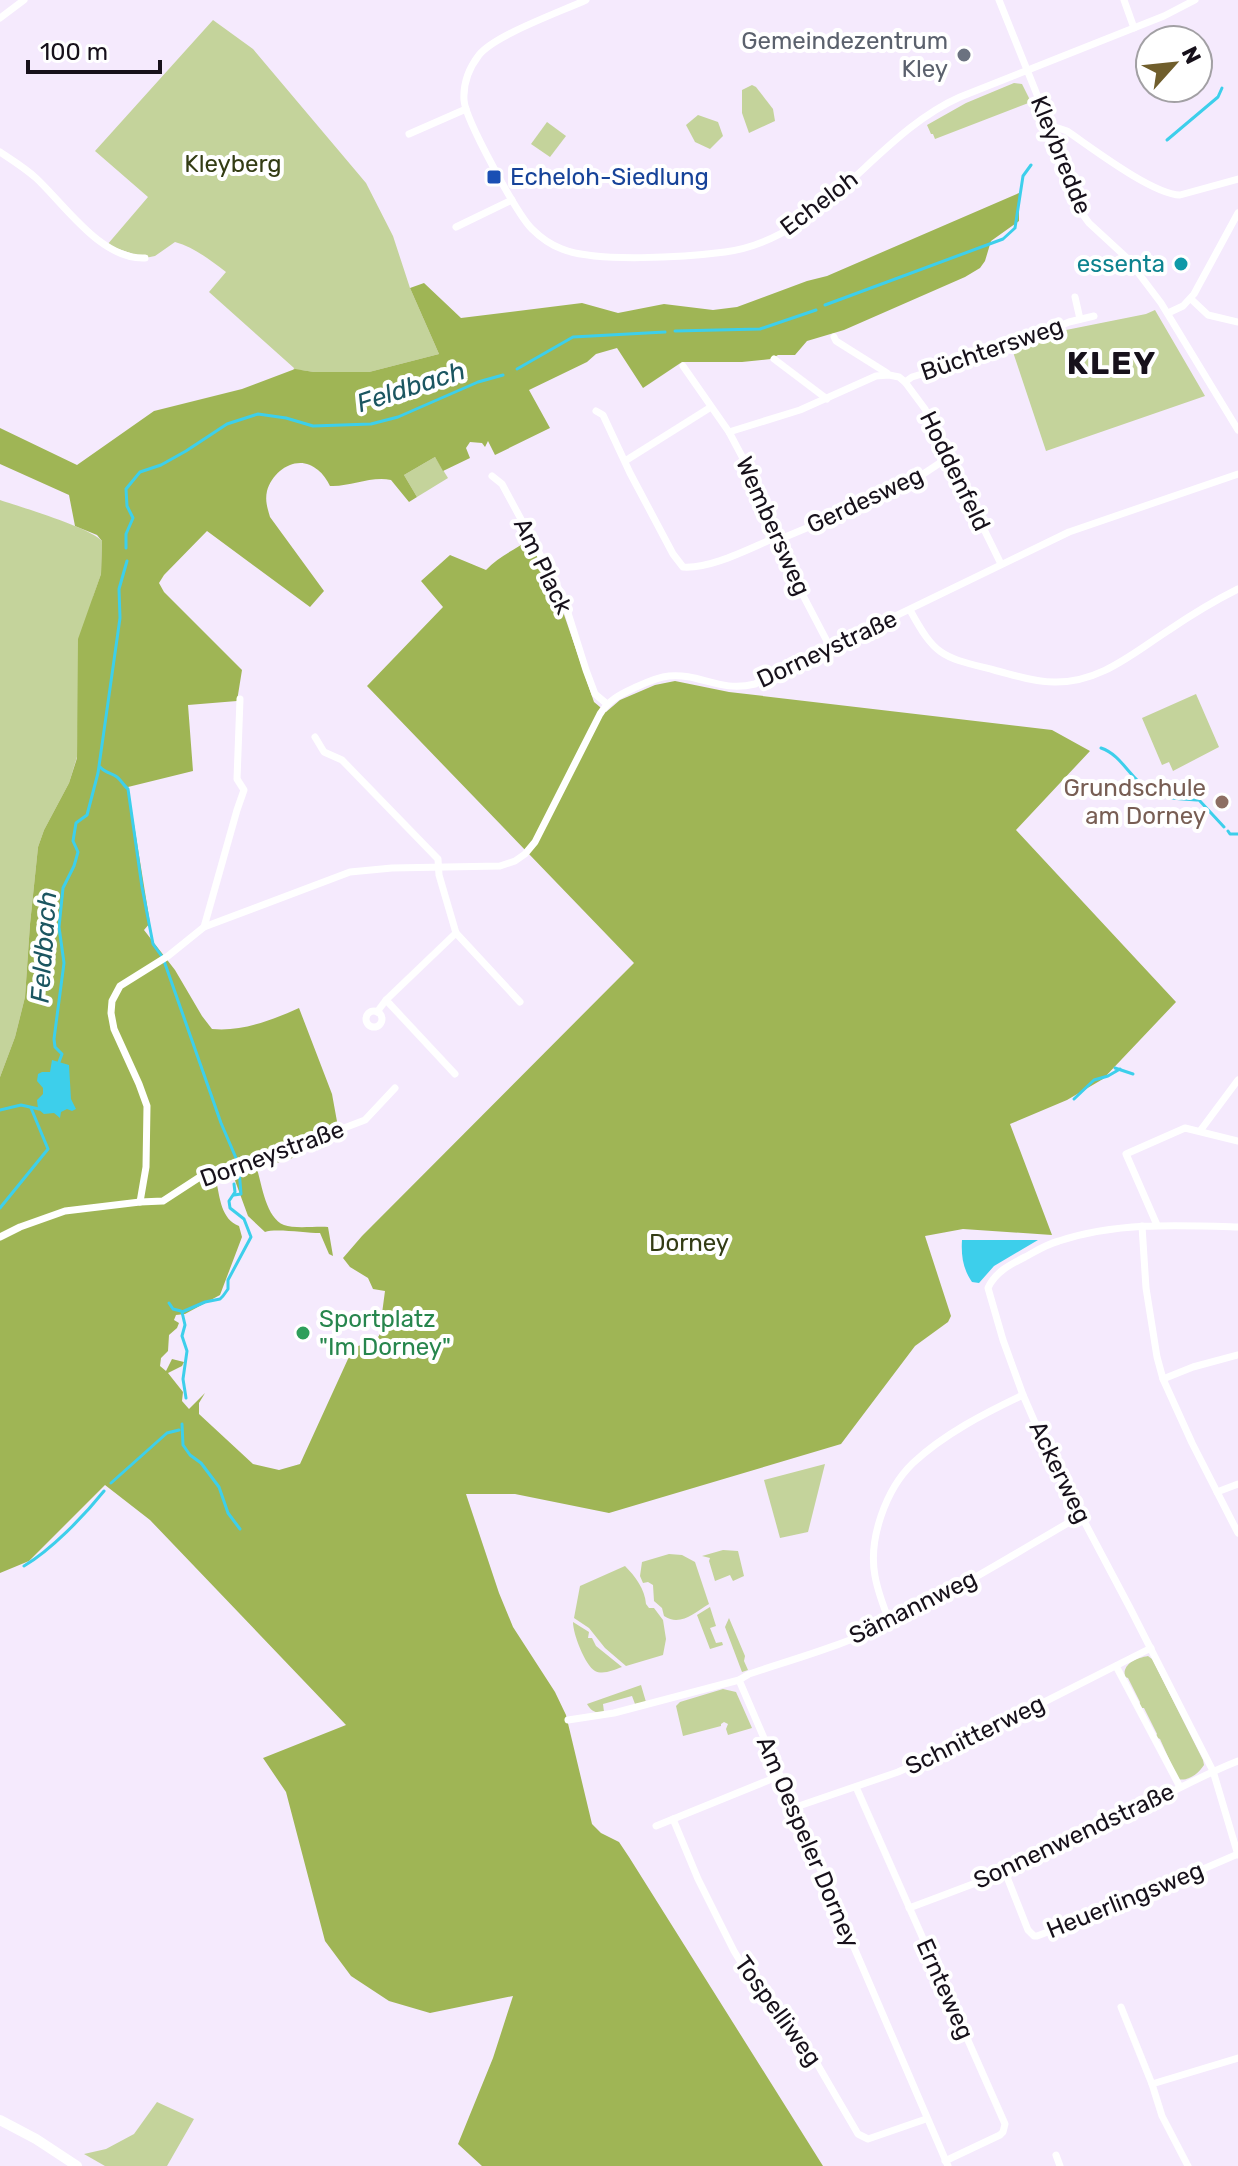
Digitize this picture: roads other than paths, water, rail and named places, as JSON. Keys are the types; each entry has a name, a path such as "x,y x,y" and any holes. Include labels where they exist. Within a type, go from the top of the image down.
{"main road":[{"path":"0,2120 77,2166"}],"street":[{"path":"0,18 24,0"},
{"path":"409,134 466,109 466,79 470,68 487,47 586,0"},
{"name":"Kleybredde","path":"999,0 1082,214 1127,258 1168,313 1238,430"},
{"path":"1124,0 1134,28"},
{"name":"Echeloh","path":"1144,24 1195,0"},
{"name":"Echeloh","path":"466,109 512,200 530,228 561,249 586,256 727,252 772,238 807,217 929,112 1134,28"},
{"path":"1051,129 1067,131 1143,181 1171,195 1238,179"},
{"path":"0,152 34,176 96,238 119,253 145,258"},
{"path":"456,227 512,200"},
{"path":"1168,313 1191,299 1238,213"},
{"name":"Büchtersweg","path":"1075,297 1080,319"},
{"path":"1191,299 1214,318 1238,322"},
{"name":"Büchtersweg","path":"905,382 912,377 1007,348 1051,328 1094,316"},
{"path":"834,337 889,375 905,382"},
{"path":"774,359 827,399"},
{"name":"Wembersweg","path":"683,366 729,432 758,487 785,561 830,647"},
{"path":"729,432 800,410 876,376 889,375"},
{"name":"Hoddenfeld","path":"905,382 925,409 1001,564"},
{"path":"625,461 711,407"},
{"name":"Gerdesweg","path":"596,411 603,415 673,554 683,567 722,559 902,488 949,457"},
{"name":"Dorneystraße","path":"607,704 617,696 665,676 731,688 755,684 1001,564 1091,524 1238,474"},
{"name":"Am Plack","path":"492,476 502,484 552,575 563,597 595,694 607,704"},
{"path":"910,610 926,639 947,657 1033,680 1059,682 1084,679 1117,665 1194,613 1238,589"},
{"path":"204,927 244,790 237,779 240,699"},
{"path":"140,1202 146,1167 147,1106 114,1029 112,1001 120,986 165,959 204,927 350,872 500,866 515,861 535,842 607,704"},
{"path":"315,737 324,752 342,760 438,859 456,933 520,1002"},
{"path":"377,1012 456,933"},
{"path":"386,1000 455,1074"},
{"path":"1200,1131 1238,1080"},
{"name":"Dorneystraße","path":"0,1237 65,1211 163,1201 206,1173 302,1144 365,1120 395,1088"},
{"path":"1157,1225 1126,1154 1185,1128 1238,1141"},
{"path":"1238,1227 1142,1226 1146,1288 1163,1379 1238,1533"},
{"name":"Ackerweg","path":"1142,1226 1098,1231 1056,1241 1006,1267 988,1288 1023,1395 1049,1455 1213,1771 1238,1854"},
{"path":"1163,1379 1238,1355"},
{"path":"890,1623 874,1573 876,1538 883,1510 896,1484 912,1464 929,1450 976,1419 1023,1395"},
{"path":"1217,1492 1238,1484"},
{"name":"Sämannweg","path":"739,1680 890,1623 958,1588 1080,1516"},
{"name":"Schnitterweg","path":"793,1808 898,1772 977,1736 1151,1648"},
{"path":"1116,1666 1180,1787"},
{"path":"568,1720 614,1713 739,1680"},
{"name":"Am Oespeler Dorney","path":"739,1680 946,2163"},
{"name":"Sonnenwendstraße","path":"909,1908 1005,1872 1238,1761"},
{"path":"656,1826 779,1776"},
{"name":"Ernteweg","path":"856,1787 1005,2124 1000,2135 946,2163"},
{"name":"Tospelliweg","path":"673,1819 698,1879 741,1963 758,1988 798,2031 858,2134 868,2139 926,2119"},
{"name":"Heuerlingsweg","path":"1005,1872 1028,1930 1037,1936 1120,1905 1238,1854"},
{"path":"1121,2007 1162,2116 1186,2165"},
{"path":"1152,2084 1238,2058"},
{"path":"1056,2155 1060,2166"}],"water":[{"path":"52,1060 69,1065 71,1099 76,1109 61,1112 60,1118 38,1109 37,1100 43,1094 43,1088 37,1081 38,1074 50,1072"},
{"path":"962,1240 1038,1240 994,1266 979,1283 972,1282 966,1272"}],"waterway":[{"name":"Feldbach","path":"1167,140 1218,97 1222,88"},
{"name":"Feldbach","path":"825,305 1003,239 1015,228 1023,176 1031,165"},
{"name":"Feldbach","path":"675,331 760,329 816,310"},
{"name":"Feldbach","path":"517,369 573,337 665,332"},
{"name":"Feldbach","path":"126,548 126,534 133,518 127,506 126,489 140,472 161,465 227,424 258,414 313,426 371,424 398,417 478,382 503,375"},
{"name":"Feldbach","path":"59,1062 62,1054 55,1047 54,1039 64,963 59,927 63,888 78,852 73,841 76,823 87,815 98,773 120,618 119,589 127,561"},
{"path":"1101,748 1115,756 1149,790 1167,797 1199,800 1224,827"},
{"path":"100,767 117,777 128,789 153,944 163,958 236,1158"},
{"path":"1228,831 1238,834"},
{"path":"1115,1068 1133,1074"},
{"path":"1074,1099 1094,1080 1120,1069"},
{"name":"Feldbach","path":"0,1110 21,1105 39,1109"},
{"path":"0,1208 48,1149 31,1108"},
{"path":"234,1195 241,1194 239,1169"},
{"path":"186,1398 183,1379 187,1351 182,1336 185,1325 182,1312 223,1296 251,1237 244,1219 230,1208 234,1184"},
{"path":"169,1303 173,1309 181,1311"},
{"path":"182,1424 183,1445 219,1487 228,1513 240,1529"},
{"path":"111,1483 167,1433 179,1430"},
{"path":"24,1566 67,1532 104,1491"}],"place":[{"name":"Gemeindezentrum Kley","path":"964,55"},
{"name":"Echeloh-Siedlung","path":"494,177"},
{"name":"essenta","path":"1181,264"},
{"name":"Grundschule am Dorney","path":"1222,802"},
{"name":"Sportplatz \"Im Dorney\"","path":"303,1333"}],"district":[{"name":"KLEY","path":"1112,363"}],"park label":[{"name":"Kleyberg","path":"233,164"},
{"name":"Dorney","path":"689,1243"}]}
